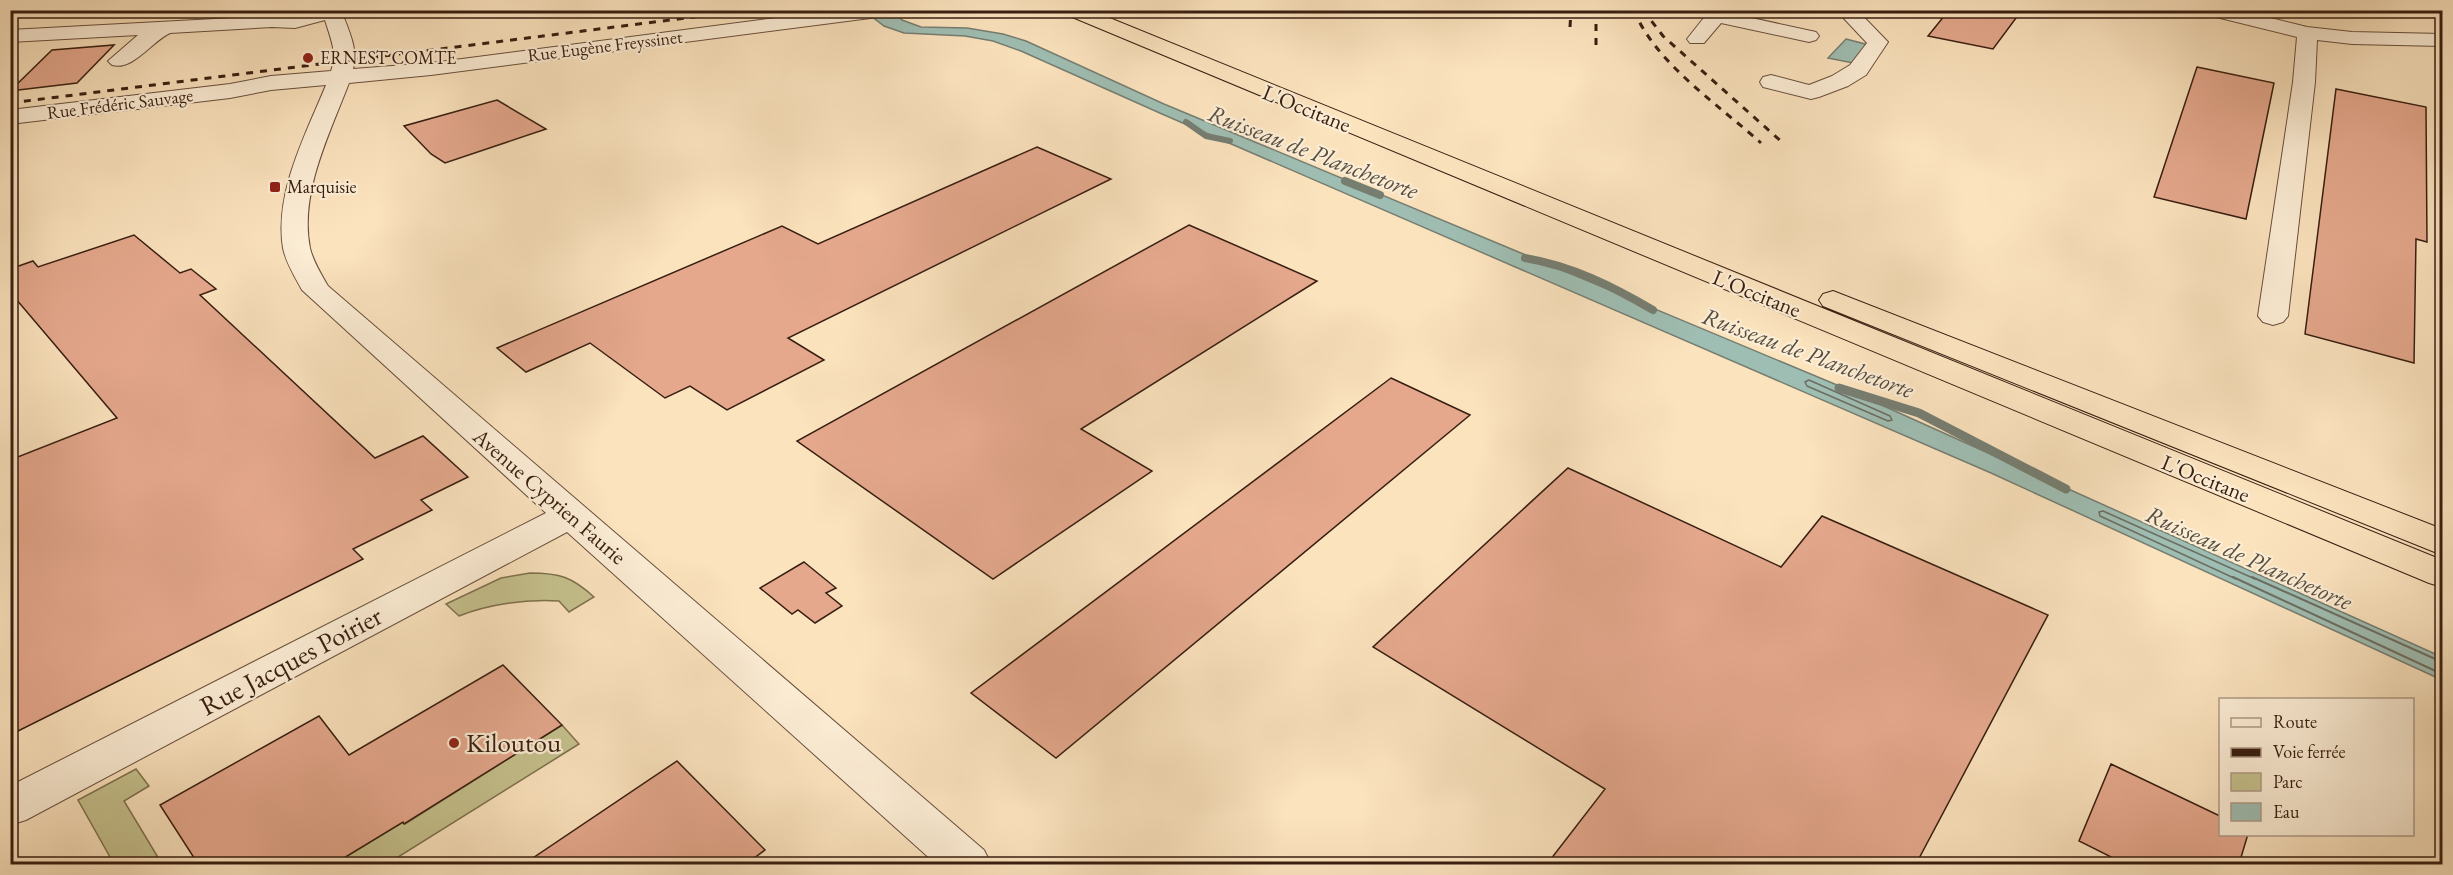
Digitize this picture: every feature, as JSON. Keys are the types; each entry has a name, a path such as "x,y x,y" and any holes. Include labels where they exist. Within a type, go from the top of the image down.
{"highway":[{"name":"L'Occitane","path":"1072,10 2442,574"},
{"name":"L'Occitane","path":"1103,10 2442,543"},
{"path":"2266,502 2442,583"}],"street":[{"path":"10,36 111,29 238,10"},
{"path":"119,61 160,31 238,10"},
{"path":"111,29 160,31 272,18 310,18 330,10 343,44 334,78"},
{"name":"Rue Eugène Freyssinet","path":"334,78 431,69 886,10"},
{"path":"1771,82 1811,92 1840,81 1858,70 1878,42 1845,10"},
{"path":"2211,10 2307,33 2352,38 2442,40"},
{"path":"2249,10 2301,24 2365,30 2396,29 2431,21"},
{"path":"1697,39 1719,13 1809,36"},
{"path":"272,18 317,34 334,78"},
{"path":"2272,316 2304,82 2307,33"},
{"name":"Rue Frédéric Sauvage","path":"230,90 334,78"},
{"name":"Rue Frédéric Sauvage","path":"10,117 334,78"},
{"name":"Avenue Cyprien Faurie","path":"334,78 299,194 296,212 297,246 304,267 316,290 365,336 968,864"},
{"name":"Rue Jacques Poirier","path":"10,807 571,515"}],"green space":[{"path":"530,573 558,575 579,585 594,597 569,612 559,601 534,601 495,605 459,616 446,604 501,578"},
{"path":"562,725 579,744 387,864 334,864 403,822 405,824"},
{"path":"136,769 149,786 124,801 162,864 114,864 78,800"}],"water":[{"path":"896,13 902,20 921,27 967,28 1003,34 1026,41 1164,104 1837,385 2442,657 2442,680 1991,473 1021,51 993,41 965,36 904,33 884,26 871,16"},
{"path":"1846,39 1869,45 1853,63 1828,58"}],"building":[{"path":"1949,10 2022,10 1993,49 1928,36"},
{"path":"114,45 77,83 10,91 52,50"},
{"path":"2197,67 2274,83 2246,219 2154,197"},
{"path":"2336,89 2426,107 2427,242 2416,239 2414,363 2305,334"},
{"path":"497,100 546,129 445,163 431,154 404,126"},
{"path":"1037,147 1111,179 788,338 824,360 727,410 690,386 665,398 590,343 526,372 497,348 782,226 818,244"},
{"path":"1189,225 1317,281 1081,429 1152,471 993,579 797,441"},
{"path":"134,235 180,273 191,269 216,289 200,295 375,458 423,436 468,477 421,500 432,510 353,549 363,559 10,735 10,460 117,418 10,292 10,269 33,261 38,267"},
{"path":"1391,378 1470,415 1056,758 971,693"},
{"path":"1568,468 1781,567 1822,516 2048,615 1916,864 1547,864 1605,789 1373,647"},
{"path":"804,562 836,588 826,593 842,606 815,623 798,610 792,614 760,588"},
{"path":"503,665 562,725 404,824 403,822 334,864 198,864 160,805 319,716 349,755"},
{"path":"677,761 765,850 746,864 524,864"},
{"path":"2111,764 2219,816 2219,836 2247,836 2239,864 2125,864 2079,841"}],"waterway":[{"name":"Ruisseau de Planchetorte","path":"1186,122 1206,136 1230,141"},
{"name":"Ruisseau de Planchetorte","path":"1345,181 1380,195"},
{"name":"Ruisseau de Planchetorte","path":"1525,258 1559,266 1591,278 1653,310"},
{"name":"Ruisseau de Planchetorte","path":"1839,388 1919,413 2066,489"}],"railway":[{"path":"10,103 750,10"},
{"path":"1570,27 1571,10"},
{"path":"1596,10 1596,50"},
{"path":"1634,10 1657,48 1672,65 1761,143"},
{"path":"1643,10 1663,36 1783,143"}],"place":[{"name":"ERNEST COMTE","path":"308,58"},
{"name":"Marquisie","path":"275,187"},
{"name":"Kiloutou","path":"454,743"}]}
